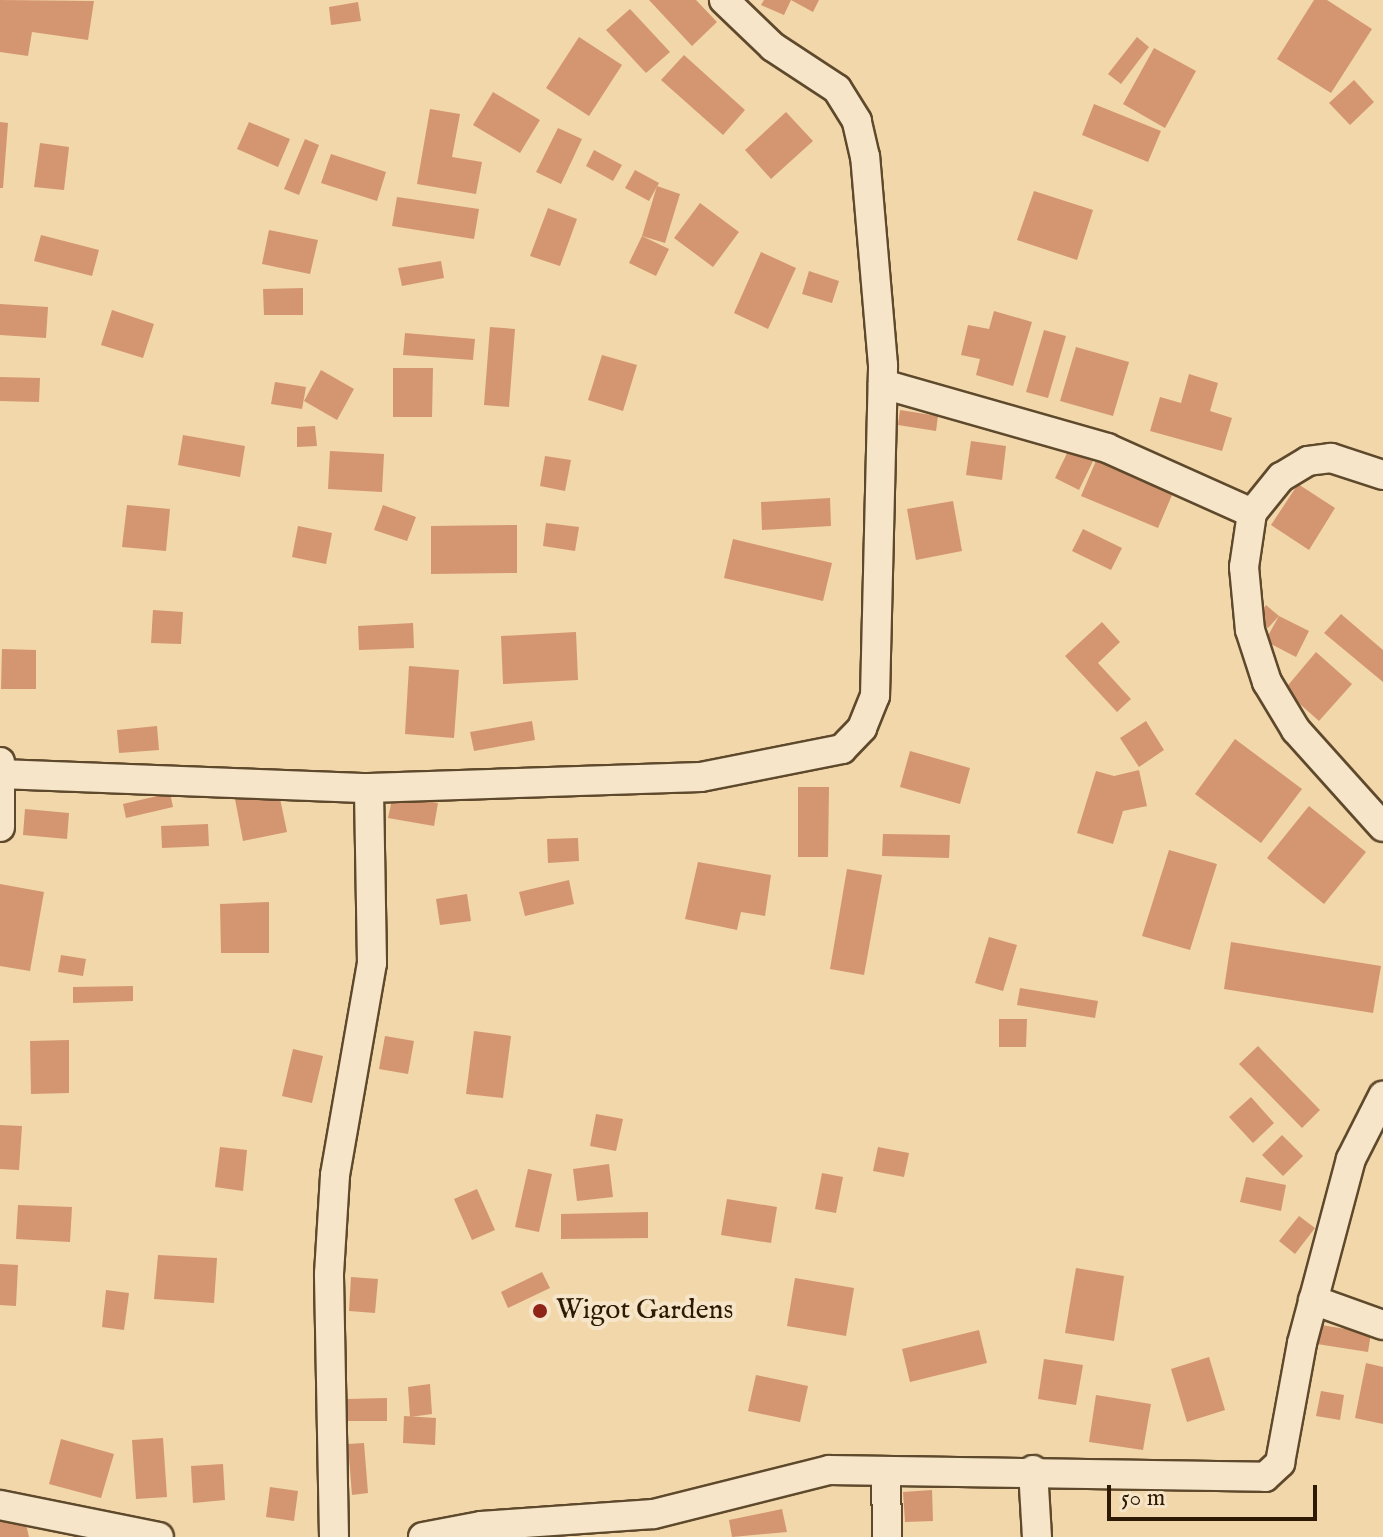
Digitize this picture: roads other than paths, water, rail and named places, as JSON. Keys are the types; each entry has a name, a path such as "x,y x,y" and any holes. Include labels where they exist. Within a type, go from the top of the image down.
{"street":[{"path":"0,827 1,770 369,788 701,777 842,749 862,728 875,696 883,384 857,121 837,89 773,47 724,0"},
{"path":"883,384 1107,448 1252,513"},
{"path":"1383,475 1331,458 1308,461 1281,477 1252,513 1244,567 1250,630 1267,682 1296,730 1383,827"},
{"path":"334,1537 329,1274 335,1175 372,963 369,788"},
{"path":"423,1537 654,1514 789,1475 1033,1470 1270,1474 1280,1463 1313,1300 1351,1159 1383,1096"},
{"path":"1313,1300 1383,1325"},
{"path":"1033,1470 1037,1537"},
{"path":"886,1472 887,1537"},
{"path":"0,1505 159,1537"}],"place":[{"name":"Wigot Gardens","path":"540,1311"}]}
